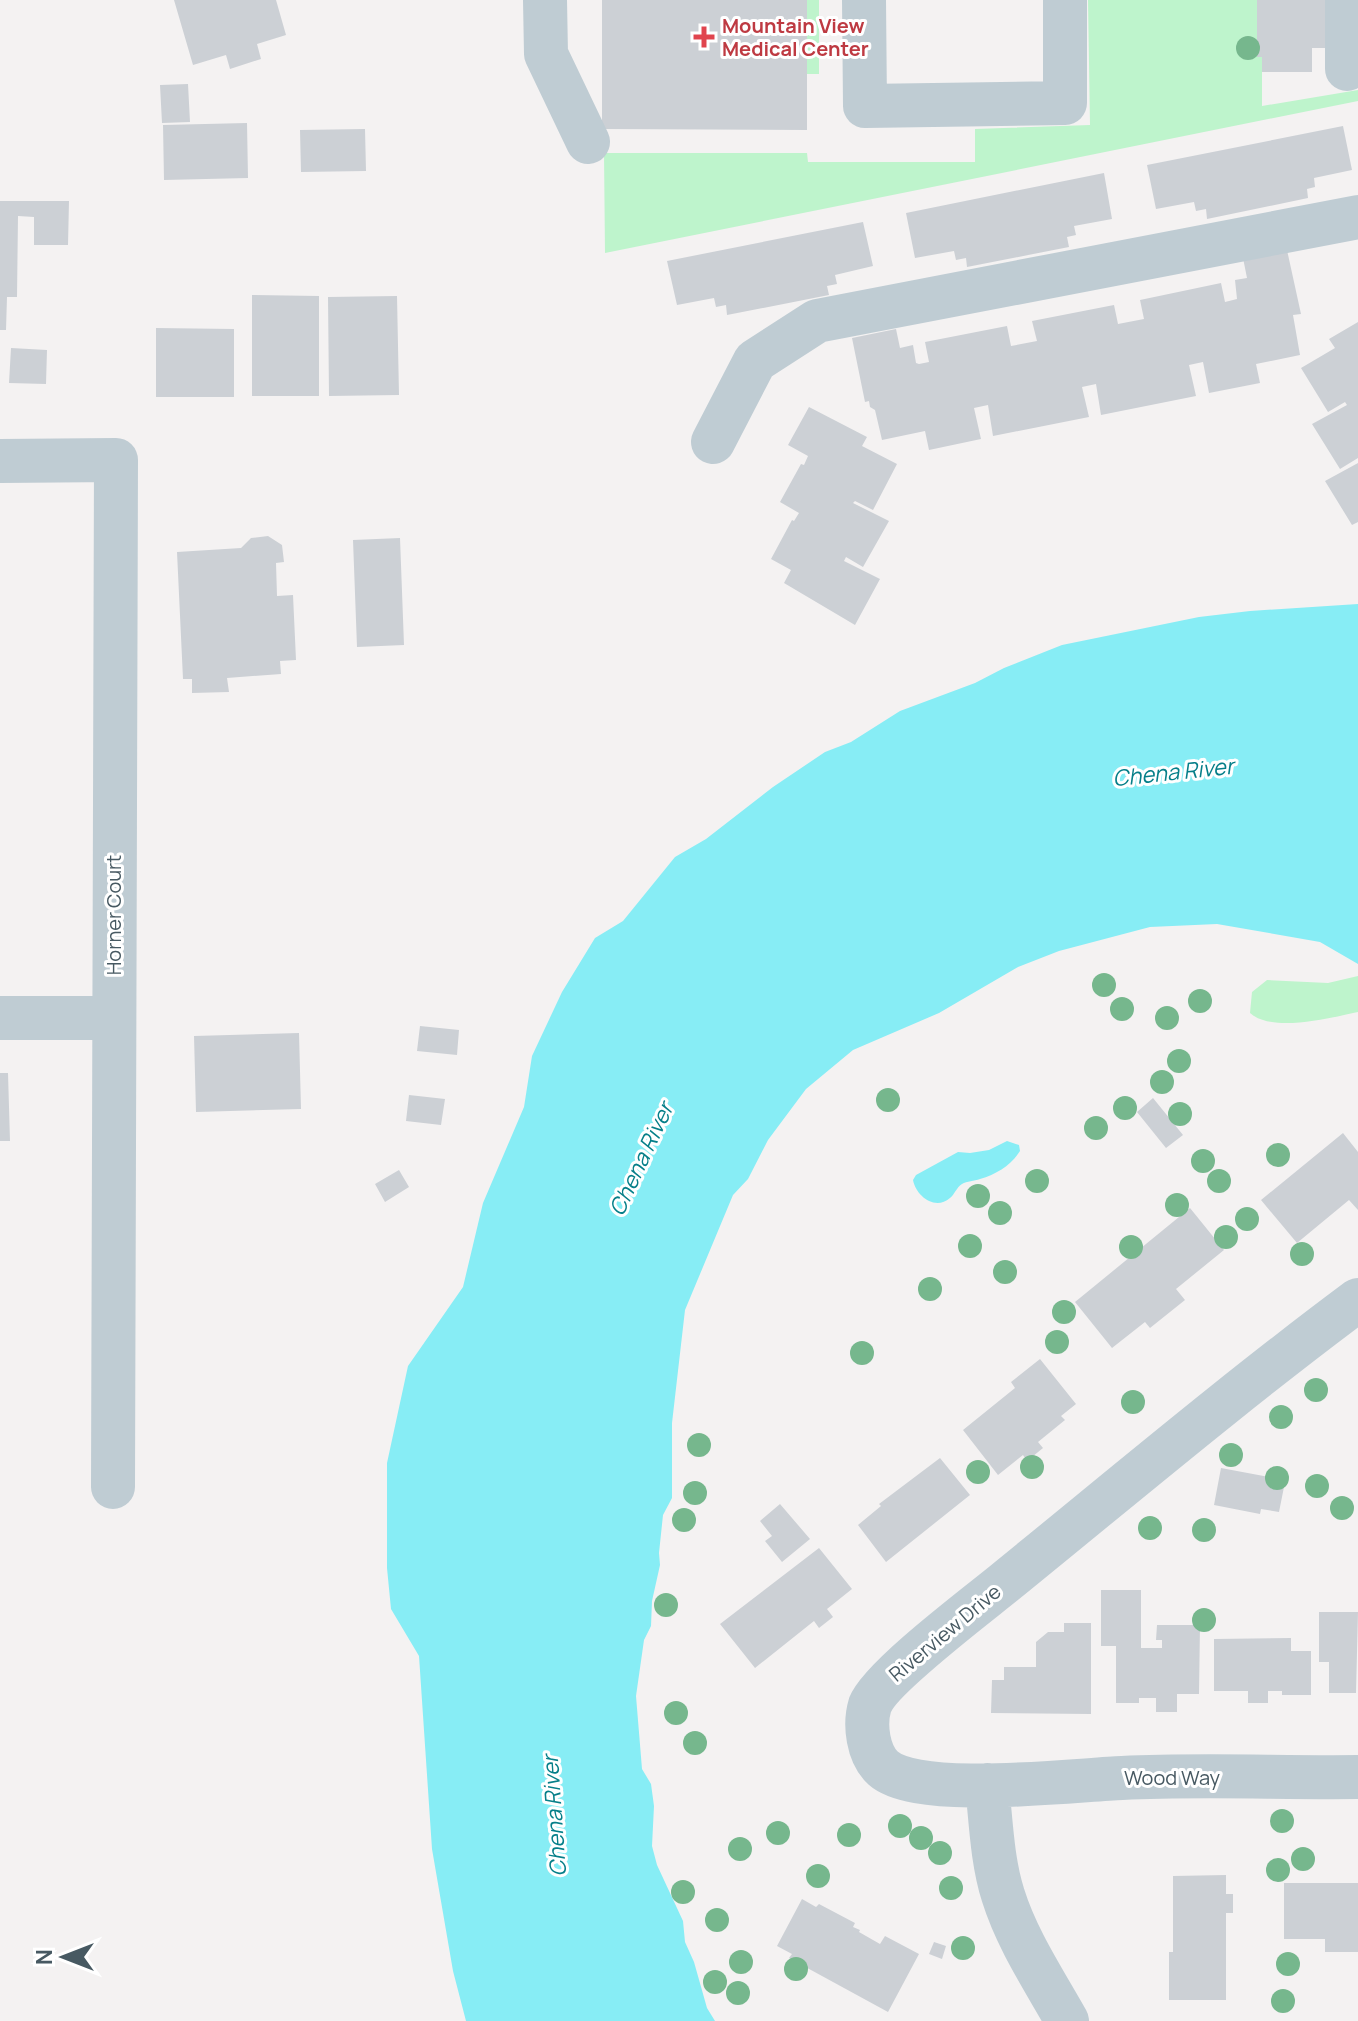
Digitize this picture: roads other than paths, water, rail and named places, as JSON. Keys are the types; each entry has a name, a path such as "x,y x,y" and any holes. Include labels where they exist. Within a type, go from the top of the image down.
{"street":[{"path":"545,0 546,54 588,142"},
{"path":"864,0 865,106 1065,103 1065,0"},
{"path":"1347,0 1347,69"},
{"path":"713,442 755,361 817,321 1358,217"},
{"name":"Horner Court","path":"0,461 116,460 113,1487"},
{"path":"0,1018 113,1018"},
{"name":"Riverview Drive","path":"987,1785 927,1782 893,1775 883,1767 869,1745 868,1730 870,1705 886,1683 1135,1476 1358,1300"},
{"name":"Wood Way","path":"987,1785 1036,1785 1123,1778 1358,1777"},
{"path":"987,1785 994,1851 1003,1895 1026,1949 1067,2021"}],"water":[{"name":"Chena River","path":"1358,604 1358,964 1320,942 1217,924 1150,927 1059,951 1018,967 939,1013 853,1050 806,1089 768,1140 748,1179 733,1195 685,1310 672,1423 672,1498 663,1515 651,1626 644,1640 636,1696 642,1769 651,1784 654,1806 652,1846 657,1865 683,1921 685,1942 707,2008 715,2021 466,2021 453,1971 432,1849 419,1656 391,1609 387,1568 387,1463 408,1366 463,1287 483,1203 524,1107 532,1056 562,992 595,938 623,921 675,857 706,839 773,787 825,752 851,742 900,711 1062,645 1199,617"},
{"path":"1007,1141 1019,1145 1020,1151 1012,1161 992,1174 962,1184 944,1202 927,1200 915,1186 913,1180 916,1175 958,1152 989,1150"}],"place":[{"name":"Mountain View Medical Center","path":"704,37"}]}
